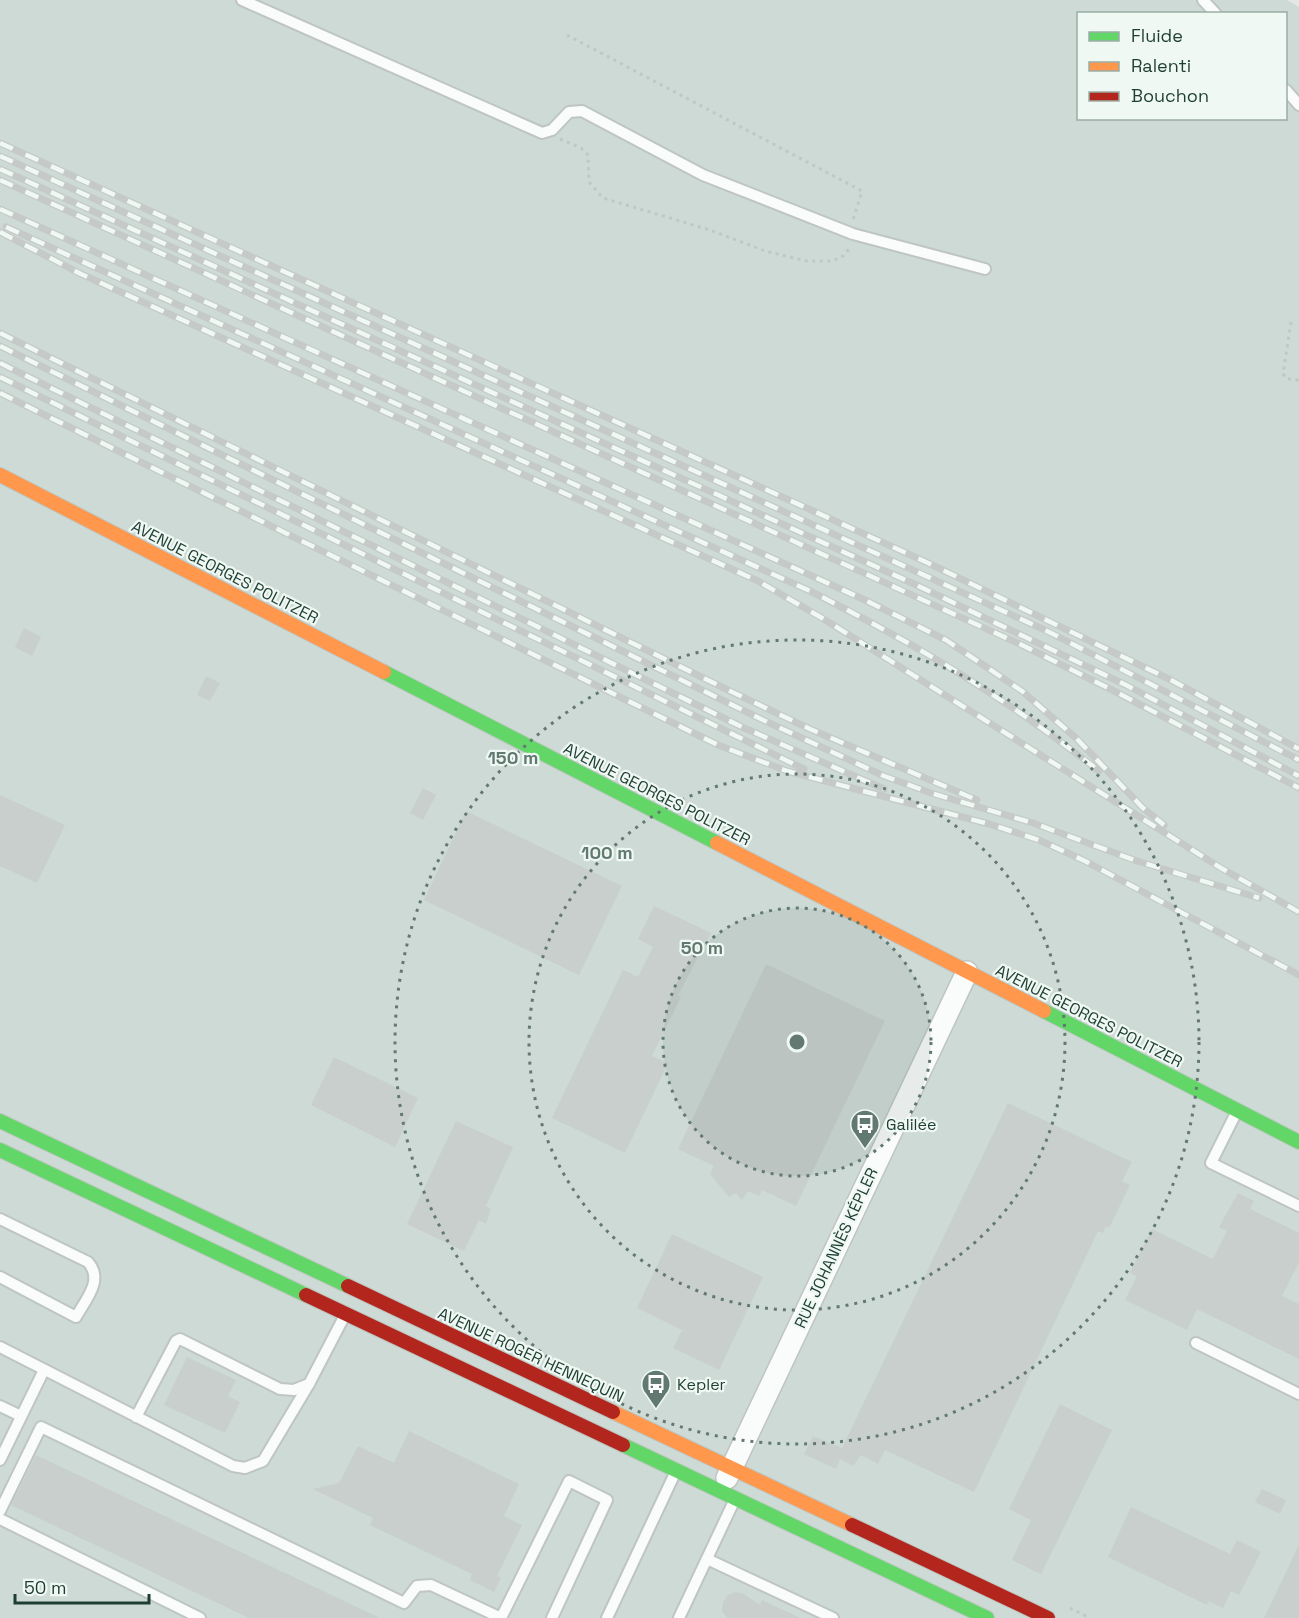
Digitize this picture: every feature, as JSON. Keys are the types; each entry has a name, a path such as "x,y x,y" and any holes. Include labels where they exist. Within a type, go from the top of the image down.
{"street":[{"name":"AVENUE GEORGES POLITZER","path":"0,475 1299,1142"},
{"name":"RUE JOHANNÈS KÉPLER","path":"728,1495 732,1467 967,972"},
{"name":"AVENUE ROGER HENNEQUIN","path":"0,1121 1048,1618"},
{"path":"0,1149 987,1618"}],"lane":[{"path":"242,0 542,133 552,130 569,112 582,111 702,175 853,234 985,269"},
{"path":"1203,0 1214,12"},
{"path":"1287,91 1299,105"},
{"path":"1237,1110 1211,1163 1299,1206"},
{"path":"0,1219 88,1262 94,1269 96,1280 76,1317 0,1277"},
{"path":"0,1347 233,1466 245,1468 263,1461 309,1384 346,1314"},
{"path":"136,1417 176,1341 180,1339 280,1389 294,1390 309,1384"},
{"path":"1196,1343 1299,1394"},
{"path":"0,1460 44,1370"},
{"path":"0,1406 21,1416"},
{"path":"0,1511 41,1427 404,1603 417,1586 431,1585 500,1618 569,1481 607,1500 552,1618"},
{"path":"607,1618 676,1471"},
{"path":"679,1618 707,1559 728,1495"},
{"path":"0,1519 200,1618"},
{"path":"707,1559 833,1618"}],"path":[{"path":"1291,322 1283,374 1287,379 1299,380"}],"shaded area":[{"path":"0,0 1287,0 1299,7 1299,1618 0,1618"}],"building":[{"path":"24,628 41,637 32,656 15,647"},
{"path":"206,676 220,683 210,701 197,695"},
{"path":"423,788 436,795 423,820 410,813"},
{"path":"0,795 65,825 37,883 0,866"},
{"path":"466,811 622,886 579,975 424,900"},
{"path":"654,906 711,933 678,995 681,997 652,1056 668,1063 625,1153 552,1118 623,970 638,977 653,947 638,939"},
{"path":"766,964 885,1021 796,1206 762,1190 759,1196 748,1191 742,1200 736,1193 729,1197 710,1174 714,1166 678,1149"},
{"path":"334,1057 418,1098 395,1147 311,1105"},
{"path":"1008,1103 1132,1162 1122,1181 1130,1185 1109,1228 1106,1226 1103,1233 1098,1231 974,1492 885,1450 878,1464 861,1455 853,1466 840,1459 836,1469 804,1454 813,1436 842,1448"},
{"path":"456,1121 513,1147 486,1206 491,1209 486,1224 479,1220 464,1251 407,1224"},
{"path":"1238,1193 1254,1201 1250,1209 1299,1233 1299,1262 1282,1296 1299,1304 1299,1359 1197,1309 1187,1330 1125,1300 1137,1276 1130,1273 1152,1229 1213,1259 1227,1231 1219,1227"},
{"path":"672,1234 763,1277 719,1370 673,1348 682,1330 637,1308"},
{"path":"187,1357 236,1380 228,1396 240,1402 225,1433 164,1405"},
{"path":"1060,1404 1112,1430 1041,1574 1012,1560 1031,1520 1009,1509"},
{"path":"409,1431 519,1484 504,1516 522,1525 497,1576 501,1578 494,1592 470,1580 472,1574 370,1525 373,1518 313,1489 339,1483 358,1446 394,1463"},
{"path":"36,1455 380,1618 249,1618 11,1505"},
{"path":"1262,1489 1286,1500 1280,1514 1255,1502"},
{"path":"1131,1507 1230,1554 1237,1540 1261,1552 1239,1595 1231,1591 1223,1608 1208,1601 1207,1605 1108,1557"},
{"path":"1299,1545 1299,1618 1264,1618"},
{"path":"736,1592 744,1594 760,1605 762,1600 800,1618 727,1618 722,1611 723,1602 728,1595"}],"railway":[{"path":"0,143 926,562 1171,680 1299,749"},
{"path":"0,156 1045,630 1299,760"},
{"path":"0,169 912,583 1126,685 1299,776"},
{"path":"0,180 1024,646 1299,788"},
{"path":"0,209 865,600 946,640 1022,691 1076,738 1143,808 1164,825"},
{"path":"6,227 810,591 887,631 995,696 1099,771"},
{"path":"0,232 81,274 758,581 822,618 1221,868 1299,912"},
{"path":"0,333 728,690 810,729 977,800"},
{"path":"0,346 763,720 884,776 931,793 1033,823 1137,861 1259,898"},
{"path":"0,363 742,727 884,789"},
{"path":"0,377 804,769"},
{"path":"0,393 718,745 787,771 989,824 1039,840 1085,861 1299,975"}],"traffic: fast":[{"path":"384,672 717,843"},
{"path":"1044,1011 1299,1142"},
{"path":"0,1121 348,1286"},
{"path":"0,1150 306,1295"},
{"path":"623,1445 987,1618"}],"traffic: slow":[{"path":"0,475 384,672"},
{"path":"717,843 1044,1011"},
{"path":"613,1412 852,1525"}],"traffic: jam":[{"path":"348,1286 613,1412"},
{"path":"306,1295 623,1445"},
{"path":"852,1525 1048,1618"}],"place":[{"name":"Galilée","path":"865,1150"},
{"name":"Kepler","path":"656,1410"}]}
